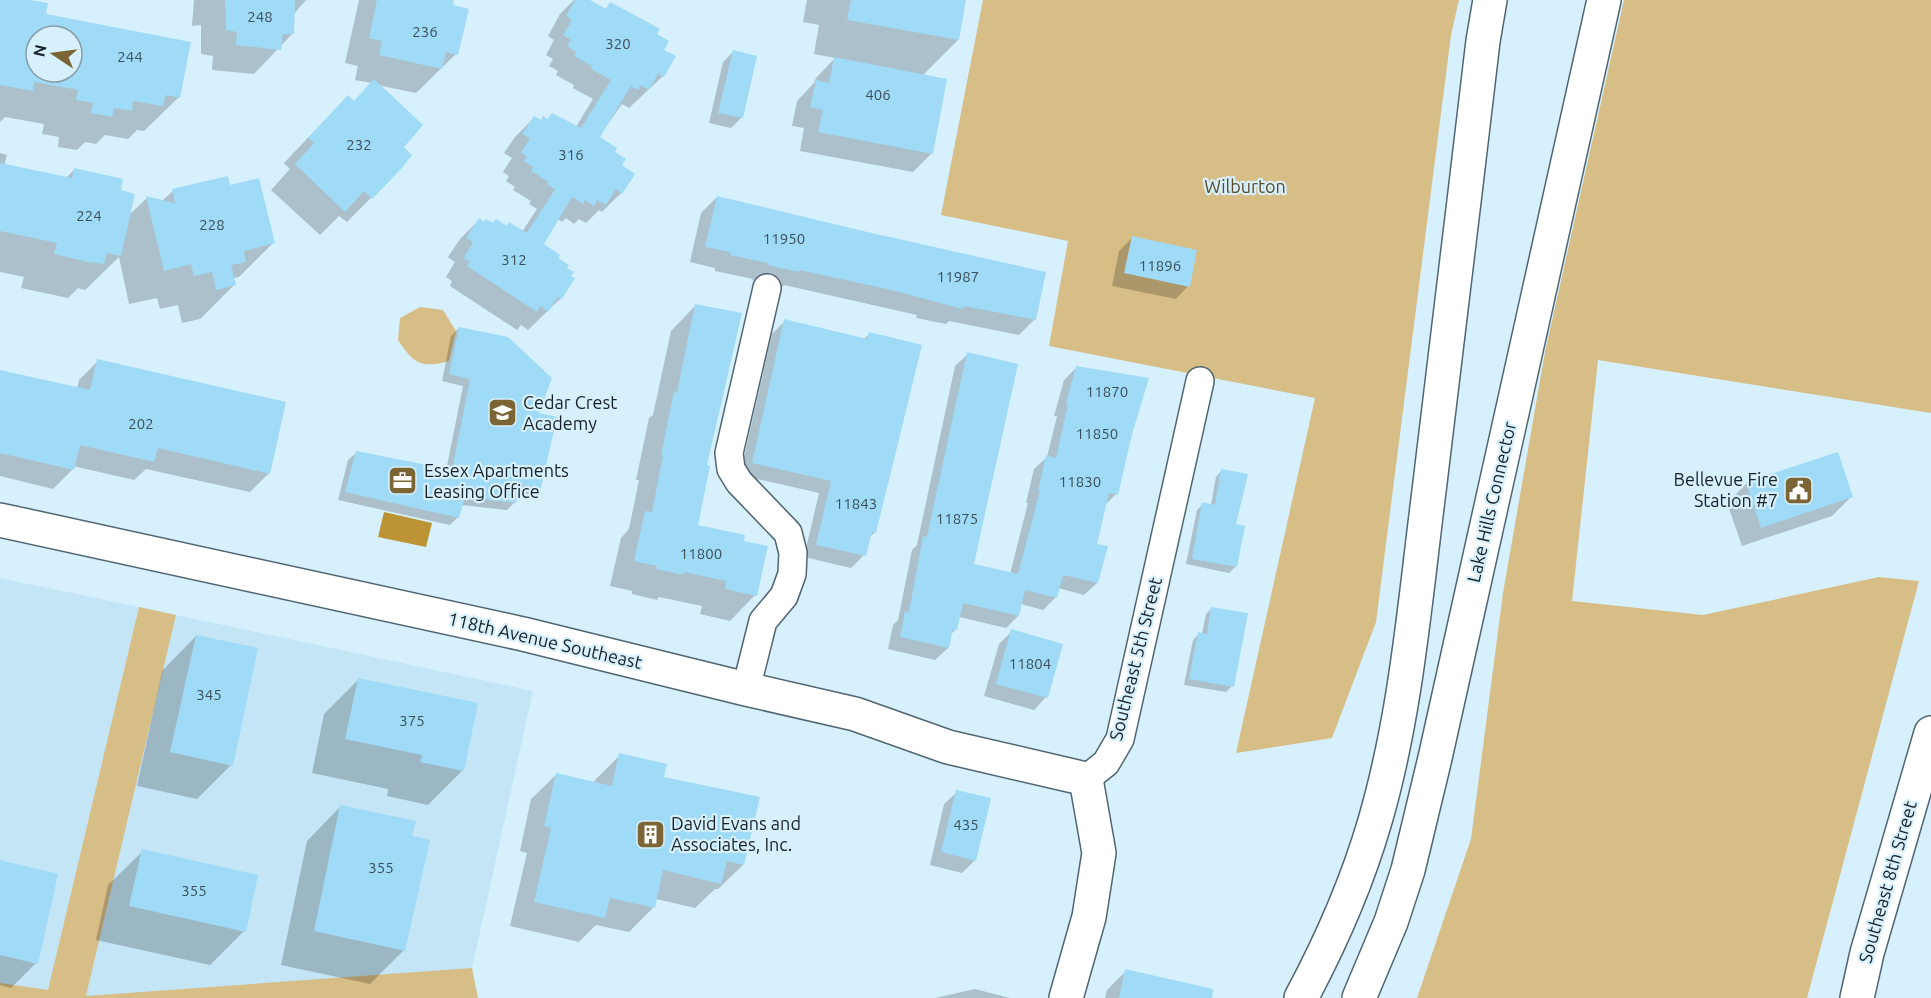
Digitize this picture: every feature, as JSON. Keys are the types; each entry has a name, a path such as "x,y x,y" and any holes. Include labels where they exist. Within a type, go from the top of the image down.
{"main road":[{"path":"1301,998 1319,964 1359,870 1376,820 1396,734 1432,471 1483,41 1490,0"},
{"name":"Lake Hills Connector","path":"1359,998 1391,922 1408,870 1604,0"},
{"name":"118th Avenue Southeast","path":"0,520 523,634 855,714 948,747 1086,779"},
{"name":"Southeast 8th Street","path":"1857,998 1867,953 1931,733"},
{"path":"1066,998 1089,917 1099,853 1086,779"}],"street":[{"path":"746,689 763,621 784,596 792,574 793,553 788,533 739,482 731,470 729,453 768,288"},
{"name":"Southeast 5th Street","path":"1086,779 1106,763 1120,739 1200,381"}],"shaded area":[{"path":"384,512 432,523 426,547 378,537"},
{"path":"0,578 139,607 48,991 0,983"},
{"path":"176,615 533,691 472,968 282,998 86,996"}],"green space":[{"name":"Wilburton","path":"983,0 1459,0 1451,35 1376,622 1332,738 1236,753 1315,398 1049,346 1068,241 941,215"},
{"path":"1624,0 1931,0 1931,413 1598,360 1572,601 1703,615 1879,577 1919,581 1807,998 1417,998 1471,839 1503,593 1545,352"},
{"path":"420,307 443,310 456,331 449,361 431,364 419,362 408,354 398,340 400,318"},
{"path":"139,607 176,615 86,996 472,968 478,998 0,998 0,983 48,990"}],"building":[{"path":"0,0 30,0 48,3 46,14 191,42 180,98 166,95 163,106 133,101 132,111 114,108 112,117 91,113 93,103 76,100 78,90 45,84 84,84 84,24 24,24 24,84 34,84 33,91 0,85"},
{"path":"225,0 295,0 294,34 283,34 281,50 236,45 237,32 226,30"},
{"path":"377,0 454,0 453,5 469,9 458,55 446,52 442,69 379,55 382,41 369,38"},
{"path":"575,0 590,0 606,9 610,2 660,29 657,34 669,41 664,50 676,56 664,77 658,74 649,90 641,85 638,90 631,86 600,137 617,148 615,152 626,159 622,165 635,174 622,194 616,189 606,205 597,200 594,206 585,200 583,204 572,197 544,244 560,255 558,258 569,265 567,268 574,272 571,276 575,278 562,299 558,297 548,312 540,306 537,312 467,266 470,262 464,258 473,242 466,238 479,218 484,222 486,219 493,223 496,219 507,226 509,222 527,233 555,189 547,184 549,182 531,171 533,167 524,161 527,157 521,153 530,138 522,134 534,116 541,120 543,116 548,119 552,113 581,128 611,80 574,56 576,52 567,46 571,40 563,35 572,20 566,16"},
{"path":"851,0 966,0 959,40 847,20"},
{"path":"733,50 757,56 743,118 718,113"},
{"path":"834,57 947,79 933,154 818,132 823,110 810,107 816,80 829,83"},
{"path":"374,79 423,125 404,147 412,155 400,170 372,199 364,191 345,212 295,164 314,143 308,138 348,95 354,101"},
{"path":"0,163 72,178 74,168 123,179 121,190 135,194 121,256 107,253 104,264 88,262 54,254 57,243 0,231"},
{"path":"228,176 230,185 259,178 275,243 244,251 246,262 231,265 236,285 216,290 212,272 194,276 191,264 164,271 146,196 175,203 172,189"},
{"path":"717,196 1046,272 1036,320 964,306 963,309 891,290 767,265 768,263 705,247"},
{"path":"1132,236 1197,250 1190,287 1124,273"},
{"path":"695,304 742,313 707,465 710,466 698,525 745,535 744,541 768,546 757,596 725,589 726,581 684,572 683,575 634,561 645,511 652,512 674,391 677,392"},
{"path":"784,319 867,339 869,332 922,345 876,533 872,532 866,556 816,545 831,481 752,463"},
{"name":"Cedar Crest Academy","path":"459,327 508,337 552,378 539,413 557,417 541,488 520,484 516,503 465,497 459,518 345,492 356,451 452,470 470,379 449,374"},
{"path":"967,352 1018,364 974,564 1018,574 1040,491 1038,491 1046,455 1056,458 1068,404 1066,403 1076,366 1149,378 1132,434 1118,495 1109,493 1097,544 1108,546 1098,583 1063,575 1057,598 1025,590 1019,616 963,603 957,630 953,629 949,648 900,637 905,611 909,612 923,536 927,537"},
{"path":"97,359 286,402 270,474 158,448 154,462 80,445 74,470 0,453 0,370 90,390"},
{"name":"Bellevue Fire Station #7","path":"1838,452 1853,497 1761,528 1746,482"},
{"path":"1221,469 1248,474 1236,524 1245,526 1237,567 1192,559 1202,502 1215,505"},
{"path":"1211,607 1248,613 1234,687 1189,679 1198,632 1207,634"},
{"path":"1011,629 1063,644 1048,698 996,684"},
{"path":"196,635 258,648 233,766 170,752"},
{"path":"358,678 478,703 464,771 420,762 422,755 345,739"},
{"name":"David Evans and Associates, Inc.","path":"619,753 667,764 664,777 760,797 744,865 727,861 721,884 663,870 655,908 610,898 605,918 534,902 551,828 544,826 556,773 612,786"},
{"path":"956,790 991,798 976,861 941,852"},
{"path":"340,805 416,821 412,836 430,840 405,951 314,931"},
{"path":"142,849 258,875 246,932 129,906"},
{"path":"0,860 58,874 38,964 0,955"},
{"path":"1125,969 1213,989 1212,998 1119,998"}],"place":[{"name":"Cedar Crest Academy","path":"502,413"},
{"name":"Essex Apartments Leasing Office","path":"403,481"},
{"name":"Bellevue Fire Station #7","path":"1799,490"},
{"name":"David Evans and Associates, Inc.","path":"650,834"}]}
